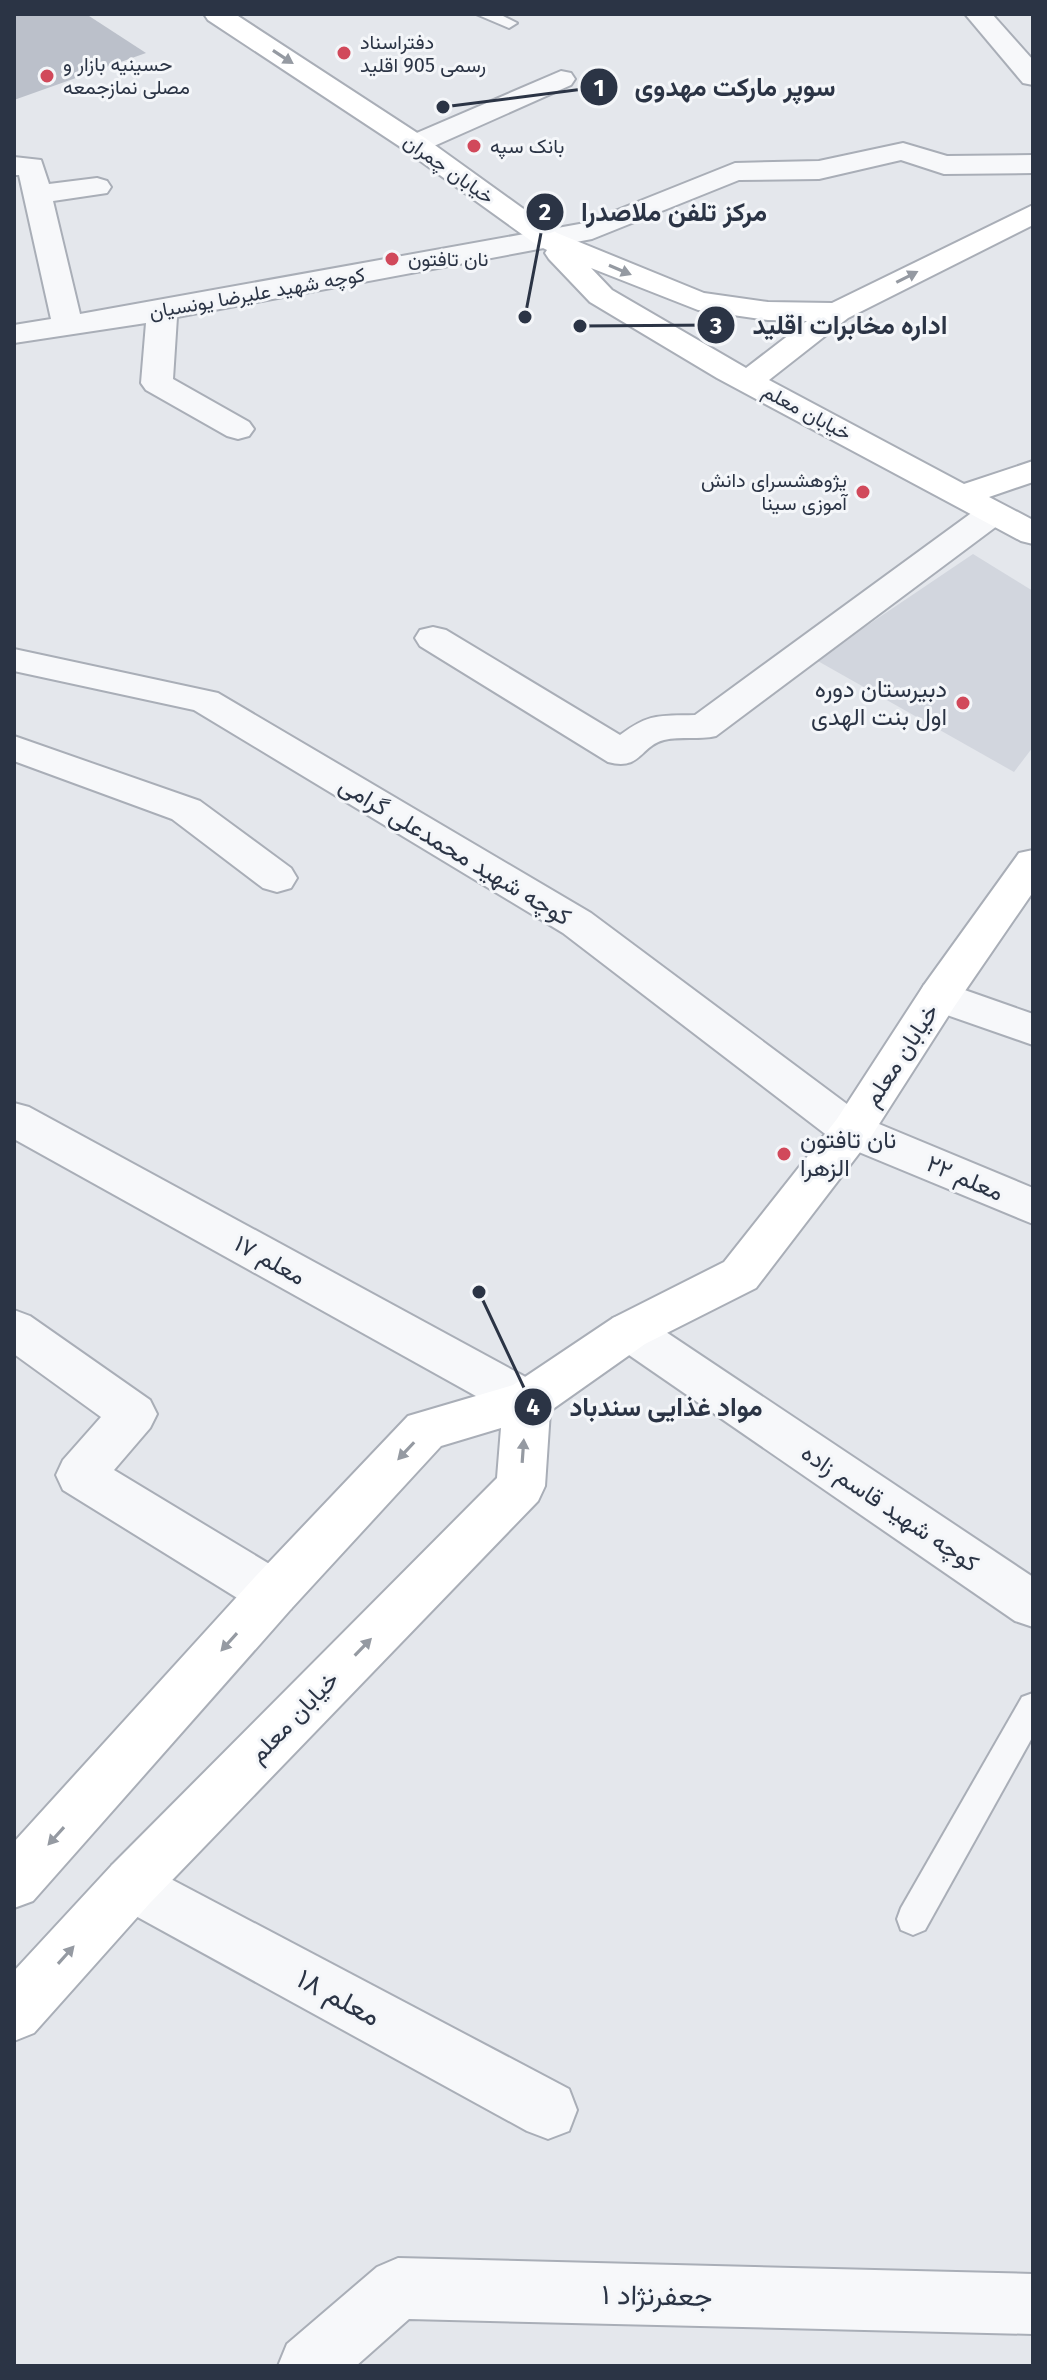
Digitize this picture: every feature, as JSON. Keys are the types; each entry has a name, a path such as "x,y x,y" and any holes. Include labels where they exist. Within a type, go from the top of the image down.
{"main road":[{"name":"خیابان چمران","path":"217,14 415,144 547,239 698,301 768,311 837,312"},
{"path":"749,381 837,312 1033,214"},
{"name":"خیابان معلم","path":"547,239 601,296 749,381 1031,531"},
{"path":"978,504 1033,471"},
{"name":"خیابان معلم","path":"14,1882 273,1593 425,1430 527,1401 629,1331 740,1275 852,1131 939,996 1033,863"},
{"name":"خیابان معلم","path":"14,2013 131,1884 521,1486 527,1401"}],"street":[{"path":"978,14 1033,77"},
{"path":"415,144 561,79"},
{"path":"14,140 27,176 68,327"},
{"name":"کوچه شهید علیرضا یونسیان","path":"14,334 162,311 592,230 735,172 819,170 903,151 944,165 1033,164"},
{"path":"27,176 97,187"},
{"path":"162,311 157,383 238,429"},
{"path":"433,638 621,753 654,728 703,727 978,504"},
{"name":"کوچه شهید محمدعلی گرامی","path":"14,660 205,701 577,923 852,1131"},
{"path":"14,748 186,810 277,878"},
{"path":"939,996 1033,1030"},
{"name":"معلم ۱۷","path":"14,1119 527,1401"},
{"name":"معلم ۲۲","path":"852,1131 1033,1207"},
{"path":"14,1329 133,1414 80,1475 273,1593"},
{"name":"کوچه شهید قاسم زاده","path":"629,1331 1033,1605"},
{"name":"معلم ۱۸","path":"131,1884 548,2110"},
{"name":"جعفرنژاد ۱","path":"309,2366 398,2288 1033,2304"}],"lane":[{"path":"484,14 509,23"},
{"path":"913,1919 1033,1707"}],"shaded area":[{"name":"دبیرستان دوره اول بنت الهدی","path":"973,554 1033,591 1033,747 1014,772 816,660"}],"building":[{"name":"حسینیه بازار و مصلی نمازجمعه","path":"14,14 86,14 146,53 14,100"}],"place":[{"name":"دفتراسناد رسمی 905 اقلید","path":"344,53"},
{"name":"حسینیه بازار و مصلی نمازجمعه","path":"47,76"},
{"name":"سوپر مارکت مهدوی","path":"443,107"},
{"name":"بانک سپه","path":"474,146"},
{"name":"نان تافتون","path":"392,259"},
{"name":"مرکز تلفن ملاصدرا","path":"525,317"},
{"name":"اداره مخابرات اقلید","path":"580,326"},
{"name":"پژوهشسرای دانش آموزی سینا","path":"863,492"},
{"name":"دبیرستان دوره اول بنت الهدی","path":"963,703"},
{"name":"نان تافتون الزهرا","path":"784,1154"},
{"name":"مواد غذایی سندباد","path":"479,1292"}]}
